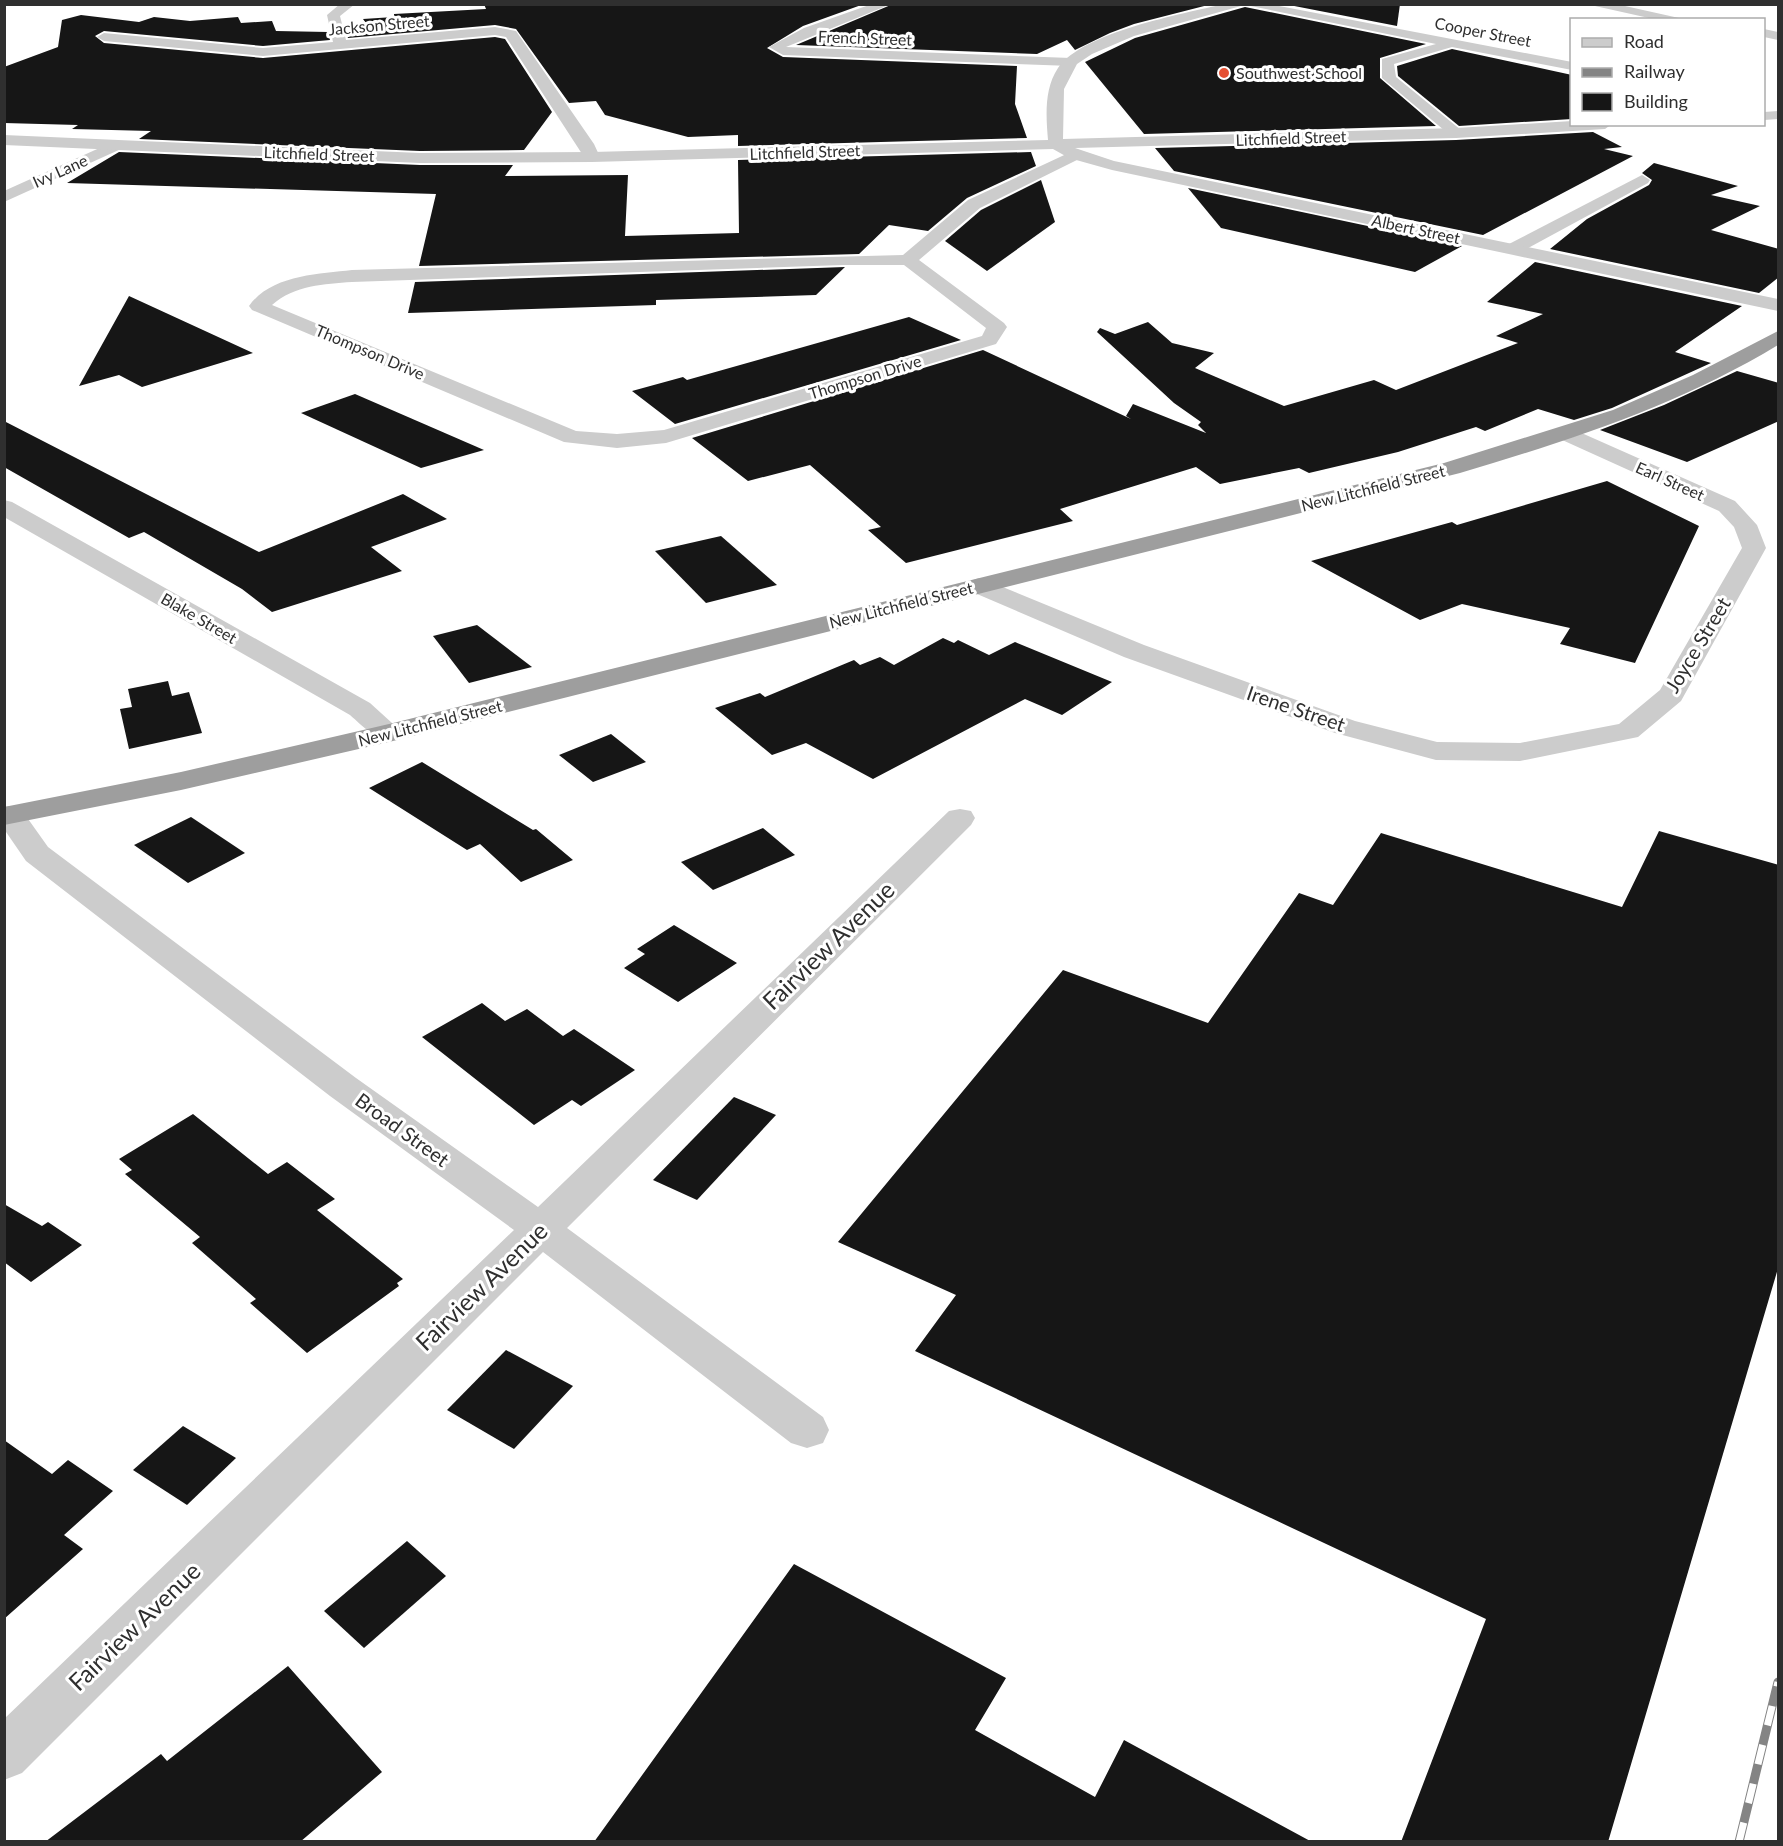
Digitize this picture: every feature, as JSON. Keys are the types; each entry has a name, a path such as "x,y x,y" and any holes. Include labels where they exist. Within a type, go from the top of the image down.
{"highway":[{"name":"New Litchfield Street","path":"7,815 181,781 389,734 1441,471 1568,435 1674,394 1742,360 1779,337"}],"street":[{"path":"341,45 333,15 349,4"},
{"name":"French Street","path":"885,4 809,31 776,46 783,51 1071,62"},
{"path":"1056,144 1056,90 1071,62 1108,42 1149,28 1242,4"},
{"name":"Cooper Street","path":"1246,4 1570,66"},
{"path":"1592,4 1671,18"},
{"name":"Jackson Street","path":"104,37 263,52 495,31 511,34 586,144 592,157"},
{"path":"1452,43 1387,62 1389,78 1456,133"},
{"name":"Litchfield Street","path":"4,140 420,158 592,157 1456,133 1572,126"},
{"name":"Albert Street","path":"1056,144 1075,155 1779,305"},
{"name":"Ivy Lane","path":"4,197 115,146"},
{"path":"908,260 974,204 1075,155"},
{"path":"1513,249 1642,180"},
{"name":"Thompson Drive","path":"908,260 997,327 989,340 666,436 617,441 572,437 260,306 273,292 298,282 352,276 908,260"},
{"name":"Earl Street","path":"1568,435 1727,506 1745,525 1754,548"},
{"name":"Blake Street","path":"4,507 360,709 389,734"},
{"name":"Joyce Street","path":"1628,731 1671,695 1754,548"},
{"name":"Irene Street","path":"979,586 1134,651 1345,727 1436,751 1520,752 1628,731"},
{"name":"Broad Street","path":"7,815 37,854 343,1088 541,1229 807,1430"},
{"name":"Fairview Avenue","path":"4,1755 960,818"}],"building":[{"path":"484,4 864,4 803,26 767,48 783,57 1017,66 1015,104 1027,138 738,146 738,135 688,137 605,115 596,101 569,103 516,29 495,25 348,38 346,32 373,33 363,19 394,17 394,14 486,9"},
{"path":"893,4 1212,4 1134,24 1075,50 1067,40 1037,54 796,45"},
{"path":"1284,4 1400,4 1397,26"},
{"name":"Southwest School","path":"1245,7 1426,44 1380,58 1380,78 1436,126 1144,134 1085,62 1135,38"},
{"path":"81,15 139,22 154,17 190,21 238,17 241,23 272,21 276,31 328,32 330,40 263,46 104,31 95,36 104,43 263,58 495,37 505,39 552,112 524,150 420,151 139,139 151,131 72,129 78,125 4,123 4,67 58,47 62,20"},
{"path":"1452,49 1570,75 1570,119 1459,126 1398,76 1397,66"},
{"path":"1593,132 1622,147 1604,149 1633,156 1483,235 1174,171 1155,148 1456,140"},
{"path":"119,152 420,165 513,165 505,176 628,175 625,236 739,233 738,160 1031,152 1036,166 967,198 928,231 889,225 859,254 419,266 436,194 67,183"},
{"path":"1654,163 1738,186 1711,195 1760,206 1711,230 1779,249 1779,277 1759,293 1550,249 1587,219 1649,185 1652,180 1642,173"},
{"path":"1041,180 1055,222 987,271 945,241 981,210"},
{"path":"1188,188 1462,246 1415,272 1221,228"},
{"path":"1535,262 1742,306 1675,352 1711,363 1612,408 1574,420 1538,409 1485,431 1476,427 1398,452 1309,473 1299,468 1220,484 1196,467 1060,509 1073,521 906,563 868,530 881,527 810,465 748,481 692,438 983,350 1131,419 1126,416 1133,404 1206,433 1198,425 1201,422 1174,403 1097,332 1100,328 1115,334 1148,322 1172,343 1214,353 1195,368 1284,406 1374,380 1396,390 1518,343 1496,336 1543,314 1487,302"},
{"path":"845,267 816,295 656,300 656,305 408,313 415,282"},
{"path":"129,296 253,353 142,387 119,375 79,386"},
{"path":"909,317 961,340 675,424 632,391 683,377 687,380"},
{"path":"1737,371 1779,383 1779,421 1687,462 1600,430 1664,405"},
{"path":"355,394 484,450 421,468 301,413"},
{"path":"4,421 259,552 403,494 447,519 371,547 402,571 272,612 242,589 144,532 129,538 4,467"},
{"path":"1607,481 1699,526 1635,663 1560,644 1570,628 1462,604 1420,620 1311,561 1452,522 1457,525"},
{"path":"721,536 777,585 706,603 655,551"},
{"path":"477,625 532,667 469,683 433,636"},
{"path":"943,638 954,643 958,640 989,655 1015,642 1112,682 1062,715 1025,699 873,779 806,743 772,755 715,708 760,693 765,697 854,660 860,665 880,657 894,665"},
{"path":"168,681 172,696 189,692 202,733 129,749 120,709 132,707 128,689"},
{"path":"611,734 646,762 593,782 559,755"},
{"path":"422,762 533,830 536,829 573,860 521,882 480,844 467,850 369,788"},
{"path":"191,817 245,853 188,883 134,845"},
{"path":"763,828 795,855 713,890 681,862"},
{"path":"1659,831 1779,865 1779,1265 1608,1842 1401,1842 1486,1619 915,1351 956,1295 838,1242 1063,970 1208,1023 1299,893 1333,905 1381,833 1622,907"},
{"path":"674,925 737,963 678,1002 624,968 645,954 637,949"},
{"path":"482,1003 505,1021 527,1009 563,1036 574,1029 635,1070 581,1106 572,1100 534,1125 422,1037"},
{"path":"734,1097 776,1115 697,1200 653,1180"},
{"path":"193,1114 268,1174 287,1162 335,1199 317,1210 403,1279 397,1283 399,1286 307,1353 250,1303 256,1299 192,1243 200,1237 125,1174 132,1170 119,1159"},
{"path":"4,1204 42,1226 48,1222 82,1245 31,1282 4,1262"},
{"path":"506,1350 573,1386 514,1449 447,1410"},
{"path":"183,1426 236,1458 187,1505 133,1470"},
{"path":"4,1440 52,1474 68,1460 113,1491 64,1535 83,1549 4,1619"},
{"path":"407,1541 446,1576 364,1648 324,1611"},
{"path":"794,1564 1006,1678 975,1730 1095,1797 1124,1740 1312,1842 594,1842"},
{"path":"288,1666 382,1772 300,1842 45,1842 161,1754 167,1761"}],"railway":[{"path":"1739,1842 1778,1682"}],"place":[{"name":"Southwest School","path":"1224,73"}]}
